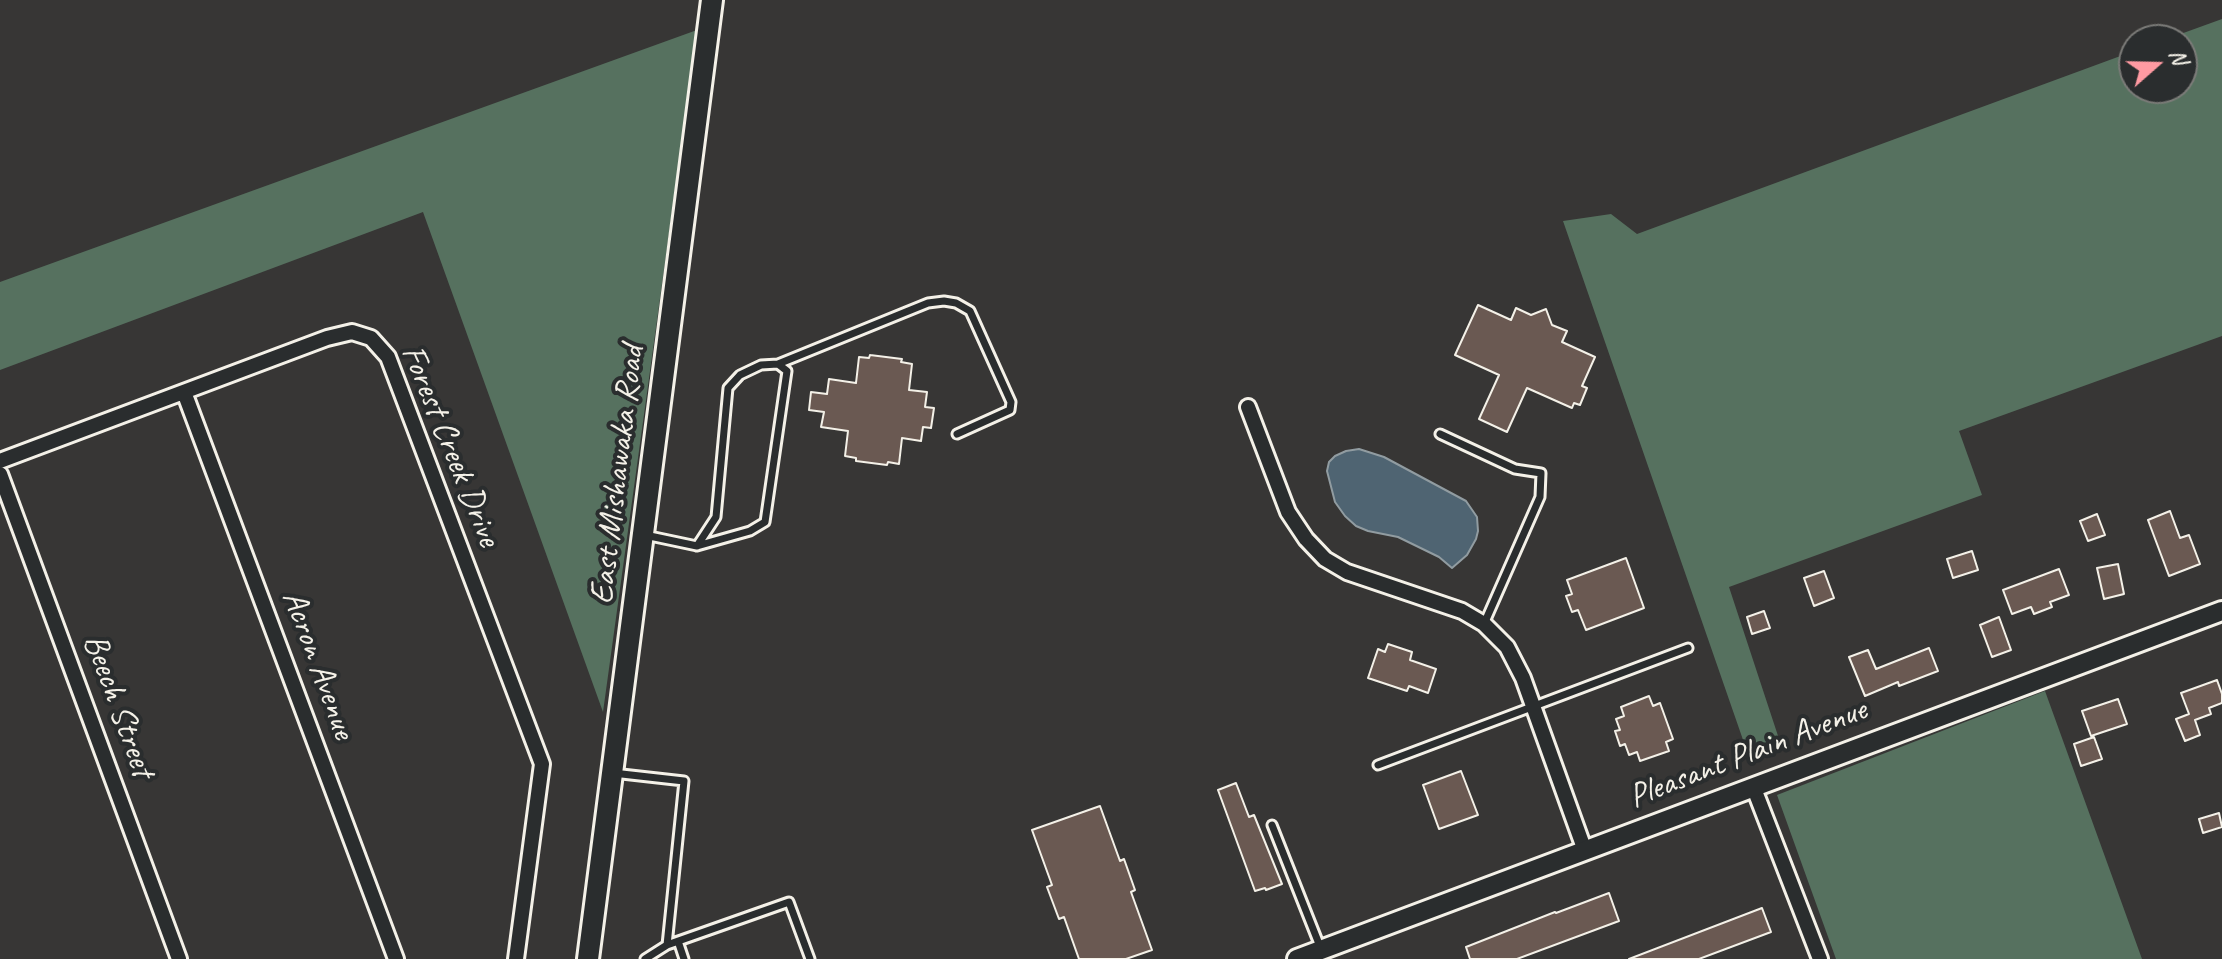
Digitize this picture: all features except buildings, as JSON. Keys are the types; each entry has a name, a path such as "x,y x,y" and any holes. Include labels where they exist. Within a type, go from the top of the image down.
{"main road":[{"name":"East Mishawaka Road","path":"588,959 712,0"}],"street":[{"name":"Forest Creek Drive","path":"0,461 327,338 352,332 371,338 388,357 542,764 516,959"},
{"name":"Acron Avenue","path":"184,392 396,959"},
{"path":"1248,407 1288,512 1306,539 1325,559 1347,572 1462,611 1484,624 1507,647 1523,678 1585,851"},
{"name":"Beech Street","path":"0,474 179,959"},
{"name":"Pleasant Plain Avenue","path":"1297,959 2222,611"},
{"path":"1753,786 1820,959"}],"lane":[{"path":"697,546 716,517 728,388 740,375 761,365 778,364 928,303 956,303 970,311 1011,402 1010,410 957,434"},
{"path":"643,535 697,546 750,531 765,522 787,371 778,364"},
{"path":"1440,434 1515,469 1541,473 1540,497 1484,624"},
{"path":"1378,765 1688,648"},
{"path":"612,773 684,781 667,945"},
{"path":"1272,825 1321,950"},
{"path":"645,959 667,945 789,902 810,959"},
{"path":"678,941 684,959"}],"green space":[{"path":"2222,19 2222,336 1959,431 1982,495 1729,587 1782,748 1750,760 1563,221 1611,214 1637,234 2118,57 2118,104 2198,104 2198,28"},
{"path":"697,30 603,712 423,212 0,370 0,282"},
{"path":"2045,691 2142,959 1836,959 1777,795"}],"water":[{"path":"1359,449 1384,457 1466,501 1477,517 1478,531 1467,555 1452,568 1439,557 1398,537 1368,531 1345,516 1335,502 1327,471 1329,462 1335,456"}]}
